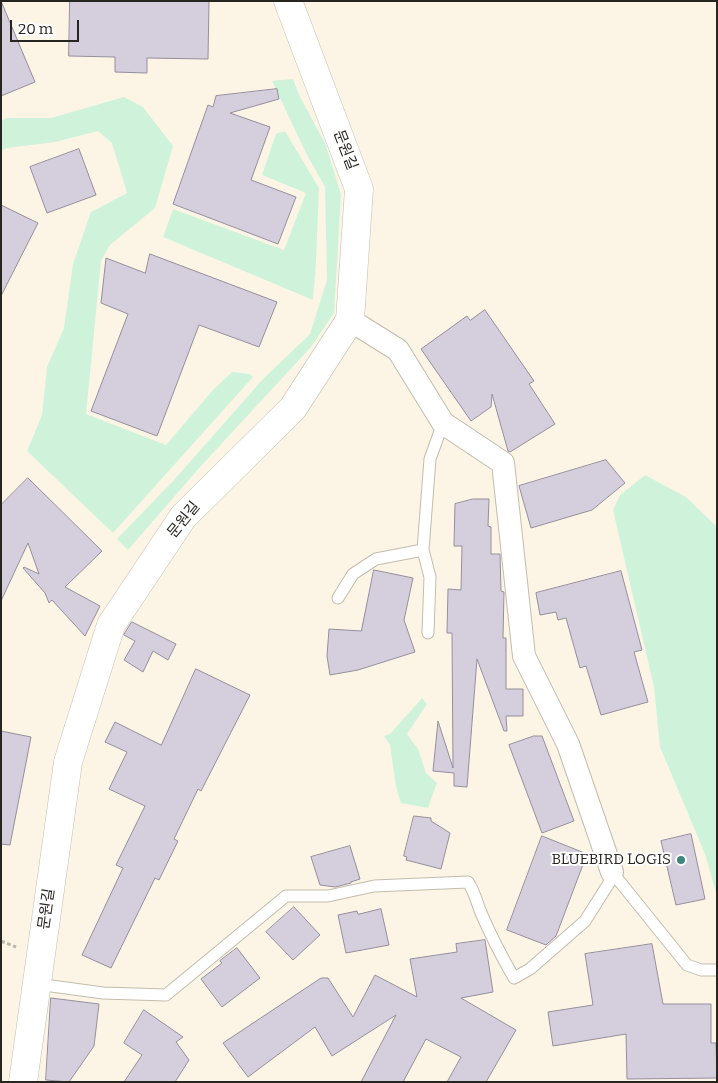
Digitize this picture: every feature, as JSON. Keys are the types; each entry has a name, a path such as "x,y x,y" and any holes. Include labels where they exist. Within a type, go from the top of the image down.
{"street":[{"name":"문원길","path":"23,1082 68,762 111,624 183,517 293,408 350,320 360,189 288,1"},
{"path":"350,320 398,350 443,422 504,463 524,656 568,744 613,873"}],"lane":[{"path":"428,633 430,577 424,550 430,460 443,422"},
{"path":"338,598 353,574 376,559 424,550"},
{"path":"36,984 103,993 166,995 286,896 328,896 374,886 468,882 473,889 478,907 494,942 514,978 530,969 585,922 613,873 687,965 701,970 717,970"}],"green space":[{"path":"293,79 300,97 325,143 341,194 334,313 311,347 200,467 128,550 117,539 174,480 263,379 310,334 327,280 325,187 306,153 272,81"},
{"path":"124,97 143,107 173,146 155,208 110,245 101,261 86,414 166,445 213,390 232,372 250,374 253,377 113,533 27,451 42,415 47,367 64,328 73,264 91,212 127,193 112,143 98,131 55,142 7,148 1,151 1,121 7,118 51,118"},
{"path":"285,131 319,188 313,300 163,237 173,209 284,250 306,193 262,175 276,134"},
{"path":"645,475 686,497 717,527 717,896 705,854 660,747 654,687 613,510 620,495"},
{"path":"422,698 427,704 407,734 418,749 426,773 437,783 428,808 401,803 396,787 390,745 384,736 390,734"}],"building":[{"path":"1,1 35,82 1,96"},
{"path":"70,1 209,1 208,59 147,58 147,73 115,72 115,57 69,56"},
{"path":"277,89 279,99 230,113 270,127 251,180 296,197 278,244 173,204 208,105 213,107 216,96"},
{"path":"79,149 96,195 47,213 30,167"},
{"path":"1,205 38,223 1,296"},
{"path":"150,254 277,302 259,347 199,325 157,436 91,411 128,314 101,303 106,258 145,273"},
{"path":"485,310 534,381 529,384 555,424 510,452 508,451 492,394 491,407 471,421 421,349 467,316 470,320"},
{"path":"606,460 625,483 592,510 531,528 519,486"},
{"path":"28,478 102,551 65,587 100,606 85,636 52,600 49,603 45,593 23,568 39,574 28,543 1,601 1,505"},
{"path":"473,499 489,499 488,526 491,527 491,554 500,554 501,591 504,592 503,638 506,638 506,689 523,689 523,716 506,716 507,731 504,731 477,659 467,787 454,786 454,773 433,771 438,721 453,768 452,633 447,633 448,589 461,590 462,546 454,546 455,504"},
{"path":"374,570 413,578 404,620 415,652 358,670 330,675 327,656 329,629 361,631"},
{"path":"621,571 642,650 634,652 648,702 601,715 586,666 580,668 566,618 558,620 556,612 540,615 536,593"},
{"path":"132,622 176,644 168,660 153,651 143,672 124,660 135,641 124,635"},
{"path":"196,669 250,695 201,791 198,789 174,839 178,841 159,880 155,878 111,968 82,955 123,868 116,865 145,806 109,789 127,752 105,742 115,722 161,745"},
{"path":"1,731 31,737 10,845 1,844"},
{"path":"534,736 542,736 574,821 542,833 509,745"},
{"path":"414,816 431,818 431,821 450,833 441,869 406,860 407,857 404,856"},
{"path":"691,834 705,899 676,905 661,841"},
{"path":"542,836 587,854 556,936 546,945 507,930"},
{"path":"350,846 360,879 335,887 320,885 311,857"},
{"path":"294,907 320,935 293,960 266,932"},
{"path":"381,909 389,945 346,953 338,915 357,911 358,914"},
{"path":"485,940 493,992 461,998 516,1030 486,1082 447,1082 461,1057 426,1039 403,1082 361,1082 396,1015 332,1056 315,1027 248,1077 223,1043 321,978 328,978 353,1017 375,975 417,997 410,959 457,952 456,944"},
{"path":"652,944 663,1004 711,1004 711,1043 716,1043 717,1078 627,1079 626,1034 553,1046 548,1012 593,1005 585,954"},
{"path":"237,948 260,978 222,1007 201,979 222,963 220,961"},
{"path":"51,998 99,1004 94,1046 69,1082 46,1080"},
{"path":"144,1010 183,1037 176,1042 189,1060 175,1082 124,1082 142,1055 124,1043"}],"place":[{"name":"BLUEBIRD LOGIS","path":"681,860"}]}
